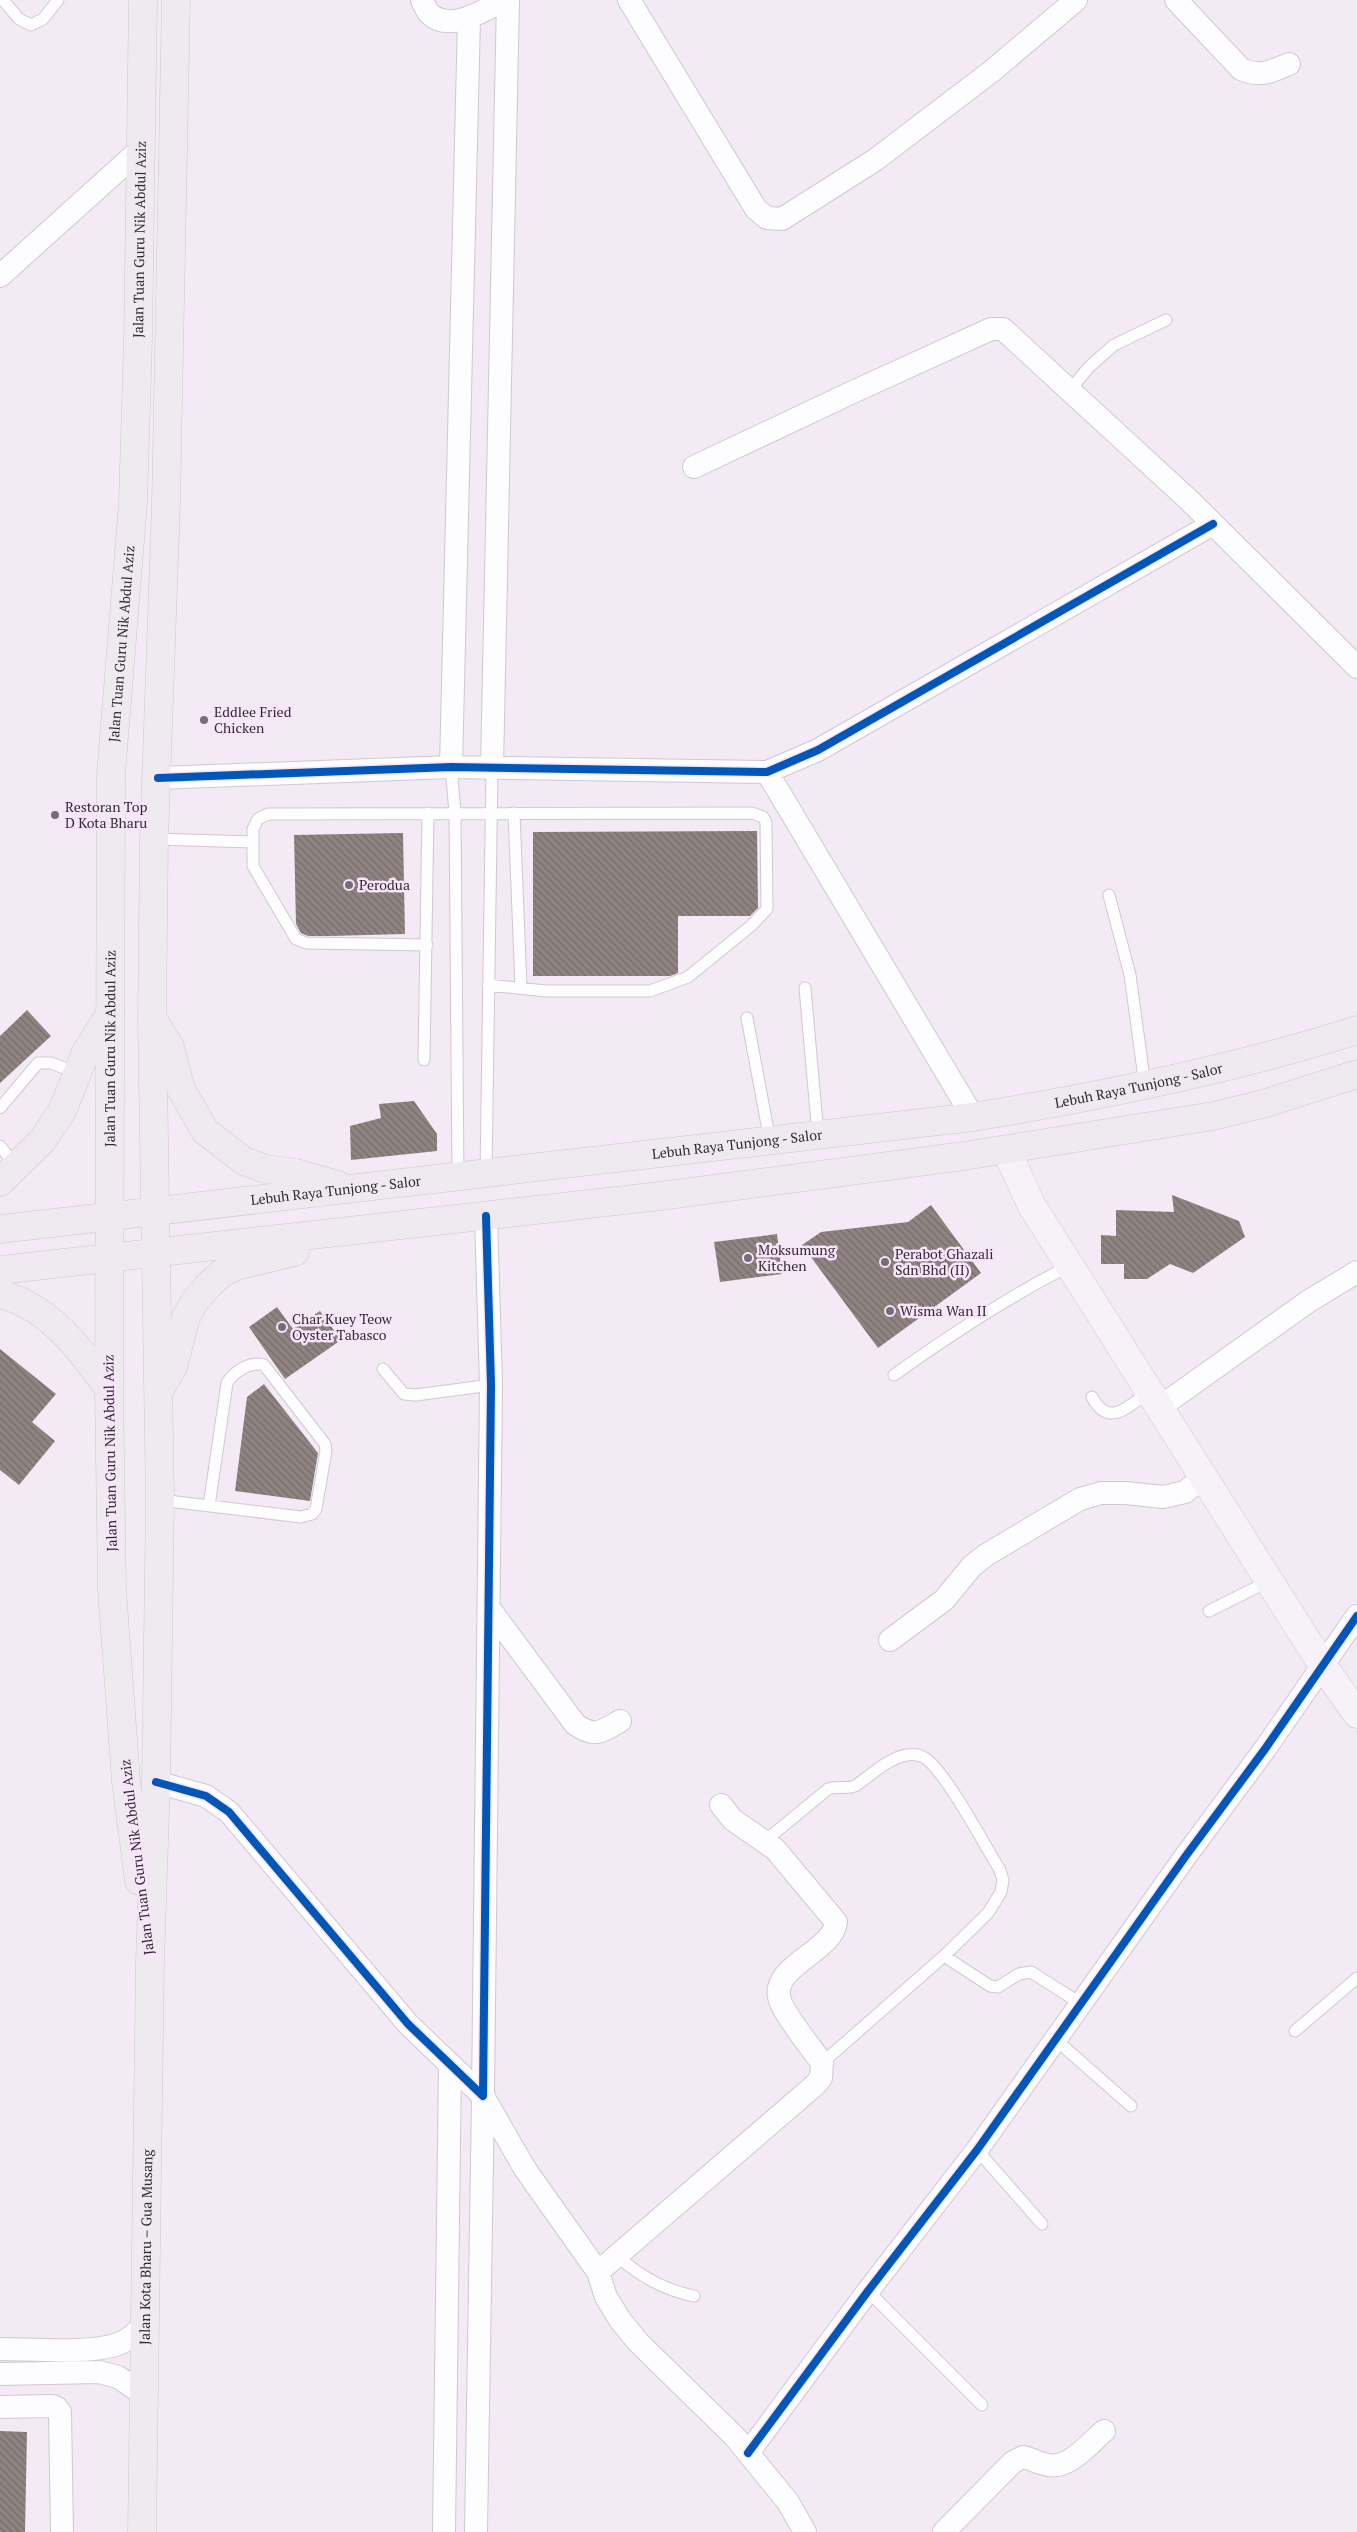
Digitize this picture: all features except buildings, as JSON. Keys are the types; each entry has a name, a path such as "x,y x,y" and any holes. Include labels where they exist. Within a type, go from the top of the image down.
{"main road":[{"name":"Jalan Tuan Guru Nik Abdul Aziz","path":"143,0 133,503 111,774 109,1389 112,1590 126,1781 150,1962"},
{"name":"Jalan Tuan Guru Nik Abdul Aziz","path":"150,1962 156,1782 160,1500 152,1018 154,839 158,778 159,650 166,494 176,0"},
{"path":"8,1174 42,1141 62,1111 86,1052 110,1014"},
{"path":"152,1018 170,1047 181,1089 205,1131 244,1162 266,1169 296,1173 352,1188"},
{"name":"Lebuh Raya Tunjong - Salor","path":"0,1229 973,1117 1145,1087 1288,1052 1357,1030"},
{"path":"0,1270 660,1196 1006,1150 1214,1116 1271,1101 1357,1074"},
{"path":"1006,1150 1032,1206 1069,1266 1155,1399 1202,1478 1323,1666 1357,1714"},
{"path":"157,1393 173,1368 181,1332 195,1301 222,1272 236,1266 289,1254 348,1232"},
{"path":"0,1294 34,1308 63,1330 86,1356 109,1389"},
{"name":"Jalan Kota Bharu – Gua Musang","path":"142,2532 150,1962"}],"street":[{"path":"422,0 429,14 440,19 453,21 468,18 504,0"},
{"path":"492,768 508,0"},
{"path":"629,0 756,208 767,218 782,219 876,160 992,71 1076,0"},
{"path":"1176,0 1241,69 1252,74 1264,74 1289,64"},
{"path":"451,767 468,18"},
{"path":"0,276 141,149"},
{"path":"694,467 854,390 997,328 1008,332 1213,524 1357,667"},
{"path":"158,778 451,767 767,772 818,750 1213,524"},
{"path":"767,772 973,1117"},
{"path":"444,2532 490,1608 491,1385 486,1216"},
{"path":"1155,1399 1357,1272"},
{"path":"890,1640 944,1600 972,1566 986,1555 1080,1499 1101,1493 1126,1493 1163,1497 1185,1492 1202,1478"},
{"path":"490,1608 575,1724 586,1732 602,1732 620,1721"},
{"path":"735,2437 868,2291 977,2150 1080,2003 1265,1749 1357,1616"},
{"path":"156,1782 206,1796 229,1812 408,2024 466,2079 598,2272 606,2297 620,2320 638,2342 735,2437 788,2502 805,2532"},
{"path":"598,2272 618,2257 821,2078 822,2063 780,2002 779,1987 787,1973 831,1937 836,1922 775,1849 765,1840 733,1820 721,1805"},
{"path":"466,2079 476,2532"},
{"path":"0,2349 93,2349 124,2342 144,2325"},
{"path":"93,2349 93,2372"},
{"path":"0,2374 93,2372 118,2377 143,2394"},
{"path":"0,2407 52,2406 60,2412 62,2532"},
{"path":"944,2532 1013,2462 1023,2457 1049,2466 1059,2466 1072,2458 1104,2431"}],"lane":[{"path":"3,0 19,19 31,25 43,19 58,0"},
{"path":"1070,390 1089,366 1114,345 1166,320"},
{"path":"451,767 455,812 458,1176"},
{"path":"486,1173 492,768"},
{"path":"424,1060 428,812"},
{"path":"427,945 306,943 296,939 254,870 253,842 255,824 258,819 268,814 428,812 752,812 763,817 767,828 767,909 752,925 688,977 650,991 546,991 488,985"},
{"path":"514,812 521,987"},
{"path":"154,839 253,842"},
{"path":"1110,895 1130,975 1145,1087"},
{"path":"805,988 818,1135"},
{"path":"748,1018 770,1141"},
{"path":"0,1108 38,1064 51,1063 78,1073"},
{"path":"0,1146 8,1174"},
{"path":"894,1375 942,1340 1033,1284 1069,1266"},
{"path":"160,1500 301,1517 312,1514 316,1509 326,1451 325,1444 264,1365 259,1363 247,1366 232,1376 227,1383 210,1506"},
{"path":"383,1369 404,1394 416,1395 491,1385"},
{"path":"1092,1397 1098,1408 1104,1413 1120,1411 1155,1399"},
{"path":"1209,1611 1269,1581"},
{"path":"765,1840 828,1789 835,1786 850,1788 896,1758 908,1754 924,1758 933,1764 1000,1870 1004,1880 1001,1892 988,1913 944,1956 822,2063"},
{"path":"944,1956 990,1986 998,1987 1019,1974 1031,1972 1080,2003"},
{"path":"1296,2031 1357,1978"},
{"path":"1055,2039 1131,2106"},
{"path":"977,2150 1042,2224"},
{"path":"618,2257 639,2274 673,2292 694,2296"},
{"path":"868,2291 982,2405"}],"cycle path":[{"path":"158,778 451,767 767,772 818,750 1213,524"},
{"path":"156,1782 206,1796 229,1812 408,2024 483,2096 491,1385 486,1216"},
{"path":"748,2453 868,2291 977,2150 1185,1857 1265,1749 1357,1616"}],"place":[{"name":"Eddlee Fried Chicken","path":"204,720"},
{"name":"Restoran Top D Kota Bharu","path":"55,815"},
{"name":"Perodua","path":"349,885"},
{"name":"Moksumung Kitchen","path":"748,1258"},
{"name":"Perabot Ghazali Sdn Bhd (II)","path":"885,1262"},
{"name":"Wisma Wan II","path":"890,1311"},
{"name":"Char Kuey Teow Oyster Tabasco","path":"282,1327"}]}
